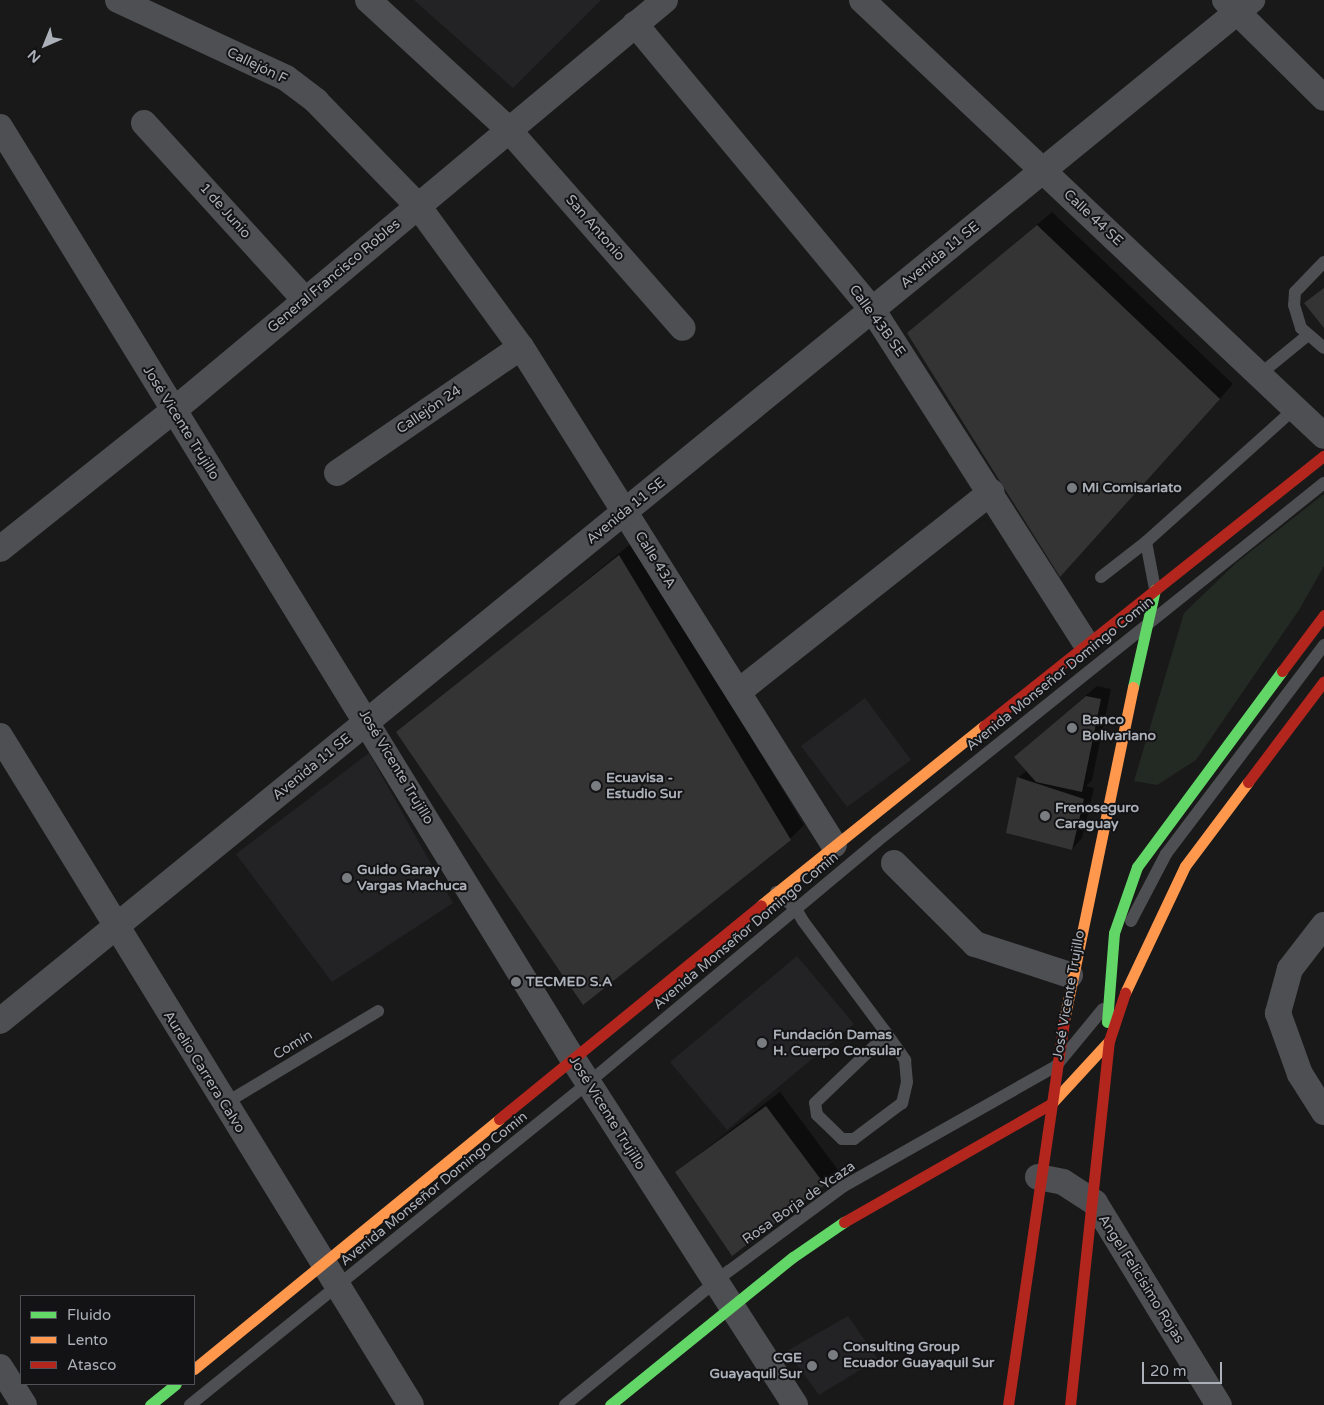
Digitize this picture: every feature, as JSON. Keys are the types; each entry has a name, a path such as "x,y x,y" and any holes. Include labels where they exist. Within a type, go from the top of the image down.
{"main road":[{"name":"Avenida Monseñor Domingo Comin","path":"195,1368 834,845 1086,643 1324,456"},
{"name":"José Vicente Trujillo","path":"1008,1405 1038,1178 1070,975 1155,589"},
{"path":"1070,1405 1095,1204 1108,1041 1105,1006 1114,933 1137,867 1324,615"},
{"path":"610,1405 793,1257 858,1214 1049,1106 1108,1041 1134,967 1185,866 1324,681"},
{"path":"150,1405 175,1385"}],"street":[{"name":"Callejón F","path":"118,0 286,78 316,101 418,206"},
{"name":"San Antonio","path":"368,0 508,128 683,328"},
{"name":"General Francisco Robles","path":"0,549 173,411 418,206 508,128 665,0"},
{"name":"Calle 44 SE","path":"862,0 1324,436"},
{"name":"Avenida 11 SE","path":"0,1021 1043,170 1238,4"},
{"path":"1238,4 1324,98"},
{"name":"Calle 43B SE","path":"635,24 872,310 991,492 1086,643"},
{"name":"1 de Junio","path":"144,123 305,300"},
{"name":"José Vicente Trujillo","path":"0,127 173,411 368,721 573,1059 730,1309 795,1405"},
{"name":"Calle 43A","path":"418,206 521,347 834,845"},
{"name":"Callejón 24","path":"337,473 521,347"},
{"path":"738,692 991,492"},
{"name":"Aurelio Carrera Calvo","path":"0,736 115,928 411,1405"},
{"path":"894,863 975,944 1070,975"},
{"path":"1324,925 1290,969 1278,1013 1300,1074 1324,1112"},
{"path":"1038,1178 1063,1182 1095,1204"},
{"name":"Angel Felicísimo Rojas","path":"1095,1204 1219,1405"},
{"path":"0,1367 24,1405"}],"lane":[{"path":"1324,262 1295,292 1295,317 1308,335 1324,348"},
{"path":"1259,375 1308,335"},
{"path":"1101,577 1146,542 1294,408"},
{"name":"Avenida Monseñor Domingo Comin","path":"190,1405 588,1083 796,909 1148,622 1324,483"},
{"path":"1146,542 1155,589"},
{"path":"1105,1006 1126,931 1166,854 1324,645"},
{"path":"776,892 796,909 887,1034 905,1060 907,1082 902,1103 854,1139 842,1139 817,1116 816,1103 887,1034"},
{"name":"Rosa Borja de Ycaza","path":"565,1405 715,1284 844,1186 1056,1066 1105,1006"},
{"name":"Comín","path":"224,1104 378,1011"}],"shaded area":[{"path":"414,0 601,0 513,88"},
{"path":"1324,494 1324,566 1299,610 1196,760 1157,785 1134,781 1184,613 1236,563"},
{"path":"865,698 911,760 847,807 801,746"},
{"name":"Guido Garay Vargas Machuca","path":"369,753 453,903 332,982 236,854"},
{"name":"Fundación Damas H. Cuerpo Consular","path":"797,956 854,1024 727,1130 670,1062"},
{"name":"Consulting Group Ecuador Guayaquil Sur","path":"848,1316 878,1359 819,1395 787,1351"}],"building":[{"name":"Mi Comisariato","path":"1037,225 1220,399 1060,577 907,333"},
{"path":"1324,288 1324,328 1304,303"},
{"name":"Ecuavisa - Estudio Sur","path":"619,555 791,840 583,1005 396,732"},
{"name":"Banco Bolivariano","path":"1086,696 1101,699 1082,792 1036,782 1014,757"},
{"name":"Frenoseguro Caraguay","path":"1017,777 1084,799 1072,850 1006,833"},
{"path":"766,1106 825,1185 732,1256 675,1172"}],"traffic: fast":[{"path":"1133,687 1155,589"},
{"path":"1107,1022 1114,933 1137,867 1282,671"},
{"path":"610,1405 793,1257 844,1222"},
{"path":"150,1405 175,1385"}],"traffic: slow":[{"path":"1064,1020 1133,687"},
{"path":"761,905 984,726"},
{"path":"1125,993 1185,866 1248,782"},
{"path":"1051,1104 1109,1041"},
{"path":"195,1368 499,1119"}],"traffic: jam":[{"path":"984,726 1324,456"},
{"path":"1282,671 1324,615"},
{"path":"1248,782 1324,681"},
{"path":"499,1119 761,905"},
{"path":"1070,1405 1109,1041 1125,993"},
{"path":"1008,1405 1064,1020"},
{"path":"844,1222 1051,1104"}],"place":[{"name":"Mi Comisariato","path":"1072,488"},
{"name":"Banco Bolivariano","path":"1072,728"},
{"name":"Ecuavisa - Estudio Sur","path":"596,786"},
{"name":"Frenoseguro Caraguay","path":"1045,816"},
{"name":"Guido Garay Vargas Machuca","path":"347,878"},
{"name":"TECMED S.A","path":"516,982"},
{"name":"Fundación Damas H. Cuerpo Consular","path":"762,1043"},
{"name":"Consulting Group Ecuador Guayaquil Sur","path":"833,1355"},
{"name":"CGE Guayaquil Sur","path":"812,1366"}]}
